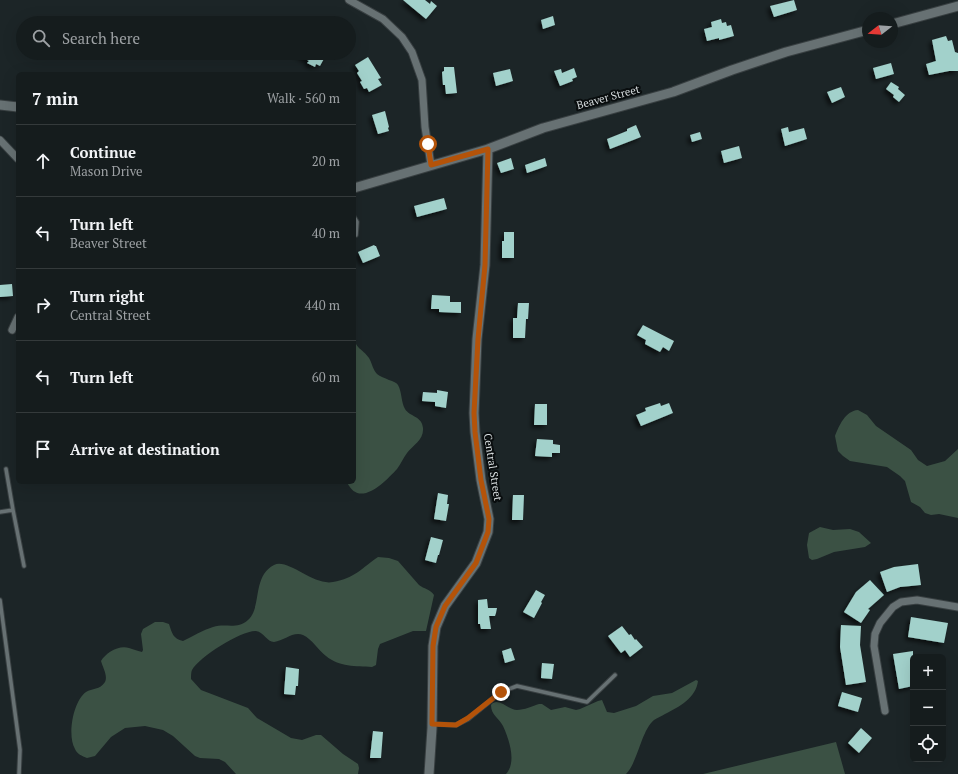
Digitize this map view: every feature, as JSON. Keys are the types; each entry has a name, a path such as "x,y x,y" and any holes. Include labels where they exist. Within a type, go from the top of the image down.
{"street":[{"path":"349,0 383,19 402,38 412,52 422,80 425,127 431,165"},
{"path":"898,22 958,6"},
{"name":"Beaver Street","path":"356,187 488,149 543,128 673,92 786,52 862,32"},
{"path":"0,105 16,107"},
{"path":"0,140 16,157"},
{"name":"Central Street","path":"429,774 432,724 433,646 436,627 445,606 476,563 488,532 489,519 481,480 474,413 478,339 486,260 488,149"},
{"path":"12,330 16,321"},
{"path":"885,710 874,646 875,634 880,623 893,607 901,602 917,600 958,607"}],"lane":[{"path":"356,220 356,235"},
{"path":"6,469 24,566"},
{"path":"0,512 13,510"},
{"path":"0,600 21,758 19,774"},
{"path":"432,724 456,725 468,718 501,692 517,686 587,702 615,675"}],"green space":[{"path":"356,344 369,358 374,371 377,374 395,382 398,385 405,409 420,421 423,432 420,439 407,453 397,469 379,486 365,493 358,493 352,490 348,484 356,484"},
{"path":"858,410 867,415 876,426 911,450 918,460 927,466 945,461 958,449 958,518 925,513 920,507 911,502 905,481 900,476 887,467 850,461 838,451 835,436 838,428 849,413"},
{"path":"820,527 833,530 850,529 859,532 871,543 865,547 834,552 812,560 809,558 807,545 809,533"},
{"path":"378,557 398,561 419,585 431,591 434,595 426,631 413,631 380,644 376,665 372,667 348,665 331,660 303,635 296,634 272,642 256,631 231,639 221,645 203,658 192,670 191,674 191,679 201,690 248,708 257,718 291,738 302,740 316,735 321,735 343,754 358,764 358,774 236,774 225,762 219,759 200,758 195,756 173,736 163,730 145,726 125,728 111,737 95,756 87,758 80,755 76,751 73,743 72,728 75,711 81,696 88,691 98,688 105,682 106,675 101,661 106,655 117,649 125,647 142,652 141,634 143,629 155,622 163,622 169,624 172,633 177,639 183,641 213,627 240,625 248,620 252,615 263,577 267,570 274,565 286,565 317,580 333,582 353,575"},
{"path":"696,680 698,681 697,687 686,701 654,720 650,725 646,731 634,762 626,774 506,774 511,763 511,750 508,737 503,726 492,711 491,705 494,703 497,702 517,710 542,704 551,710 565,707 576,710 602,700 607,712 614,713 636,706 653,696 672,693"},
{"path":"836,742 845,774 703,774"}],"building":[{"path":"403,0 425,0 430,4 431,1 437,6 426,19"},
{"path":"794,0 797,10 774,17 770,6"},
{"path":"553,16 555,25 543,29 541,20"},
{"path":"721,19 722,23 726,22 727,26 731,25 734,36 719,40 719,38 707,41 704,29 712,27 711,22"},
{"path":"946,36 948,41 952,40 955,52 958,53 958,71 949,71 929,75 926,64 936,61 932,40"},
{"path":"368,57 381,78 378,79 382,85 369,92 367,88 364,89 360,82 362,81 357,73 359,71 355,65"},
{"path":"307,60 323,60 320,66 316,64 315,67 307,63 309,61"},
{"path":"891,63 894,74 876,79 873,68"},
{"path":"444,67 454,67 457,93 446,94 445,85 443,85 442,72 444,71"},
{"path":"574,68 577,77 572,79 573,81 560,86 554,71 561,69 562,73"},
{"path":"510,69 513,81 496,86 493,73"},
{"path":"891,82 899,87 898,89 905,95 899,102 893,97 894,95 886,89"},
{"path":"841,87 845,97 832,103 827,92"},
{"path":"385,111 389,131 378,134 372,115"},
{"path":"636,125 641,137 610,149 607,139 627,131 627,129"},
{"path":"788,127 789,132 804,128 807,139 785,146 781,129"},
{"path":"700,132 702,139 692,142 690,135"},
{"path":"739,146 742,158 724,163 721,151"},
{"path":"511,158 514,169 501,173 497,163"},
{"path":"545,158 547,166 527,173 525,165"},
{"path":"444,198 447,209 417,217 414,206"},
{"path":"504,232 514,232 514,258 502,258 502,241 504,241"},
{"path":"374,245 376,246 380,256 363,263 358,252"},
{"path":"12,284 13,296 0,297 0,285"},
{"path":"432,295 450,296 450,302 461,302 461,313 439,312 439,309 431,309"},
{"path":"518,303 529,303 525,338 513,338 513,318 517,318"},
{"path":"643,325 674,341 669,351 663,347 660,352 645,344 646,340 637,335"},
{"path":"437,390 448,392 446,408 435,406 435,402 422,401 423,392 437,393"},
{"path":"660,403 661,406 669,403 673,413 641,426 636,415 646,411 645,408"},
{"path":"535,404 547,404 547,425 534,425"},
{"path":"537,439 553,440 553,444 560,445 560,453 552,453 552,457 535,456"},
{"path":"438,493 448,495 447,504 449,504 446,521 434,519"},
{"path":"513,495 524,495 523,520 512,520"},
{"path":"431,537 443,540 436,563 425,560"},
{"path":"918,564 921,585 900,587 887,592 880,572 894,567"},
{"path":"870,580 884,595 868,609 870,610 861,623 844,612 856,592"},
{"path":"536,590 545,595 534,618 523,612"},
{"path":"487,599 488,608 497,608 496,613 495,616 489,616 491,629 481,629 480,624 478,624 478,600"},
{"path":"911,617 948,623 944,643 908,637"},
{"path":"841,625 861,626 860,645 866,682 846,685 840,647"},
{"path":"622,626 629,635 631,634 643,647 630,657 625,650 621,653 608,636"},
{"path":"511,648 515,660 505,663 502,651"},
{"path":"913,651 913,654 910,654 910,687 899,689 893,654"},
{"path":"542,663 554,664 552,679 541,678"},
{"path":"286,667 299,669 298,686 296,686 295,695 284,694"},
{"path":"842,692 862,698 858,712 838,706"},
{"path":"861,728 872,738 859,753 848,743"},
{"path":"373,731 383,732 381,758 370,758"}],"route":[{"path":"428,144 431,165 488,149 485,265 475,368 474,413 481,480 489,519 488,532 484,546 476,563 445,606 436,627 433,646 432,670 432,724 456,725 468,718 501,692"}]}
